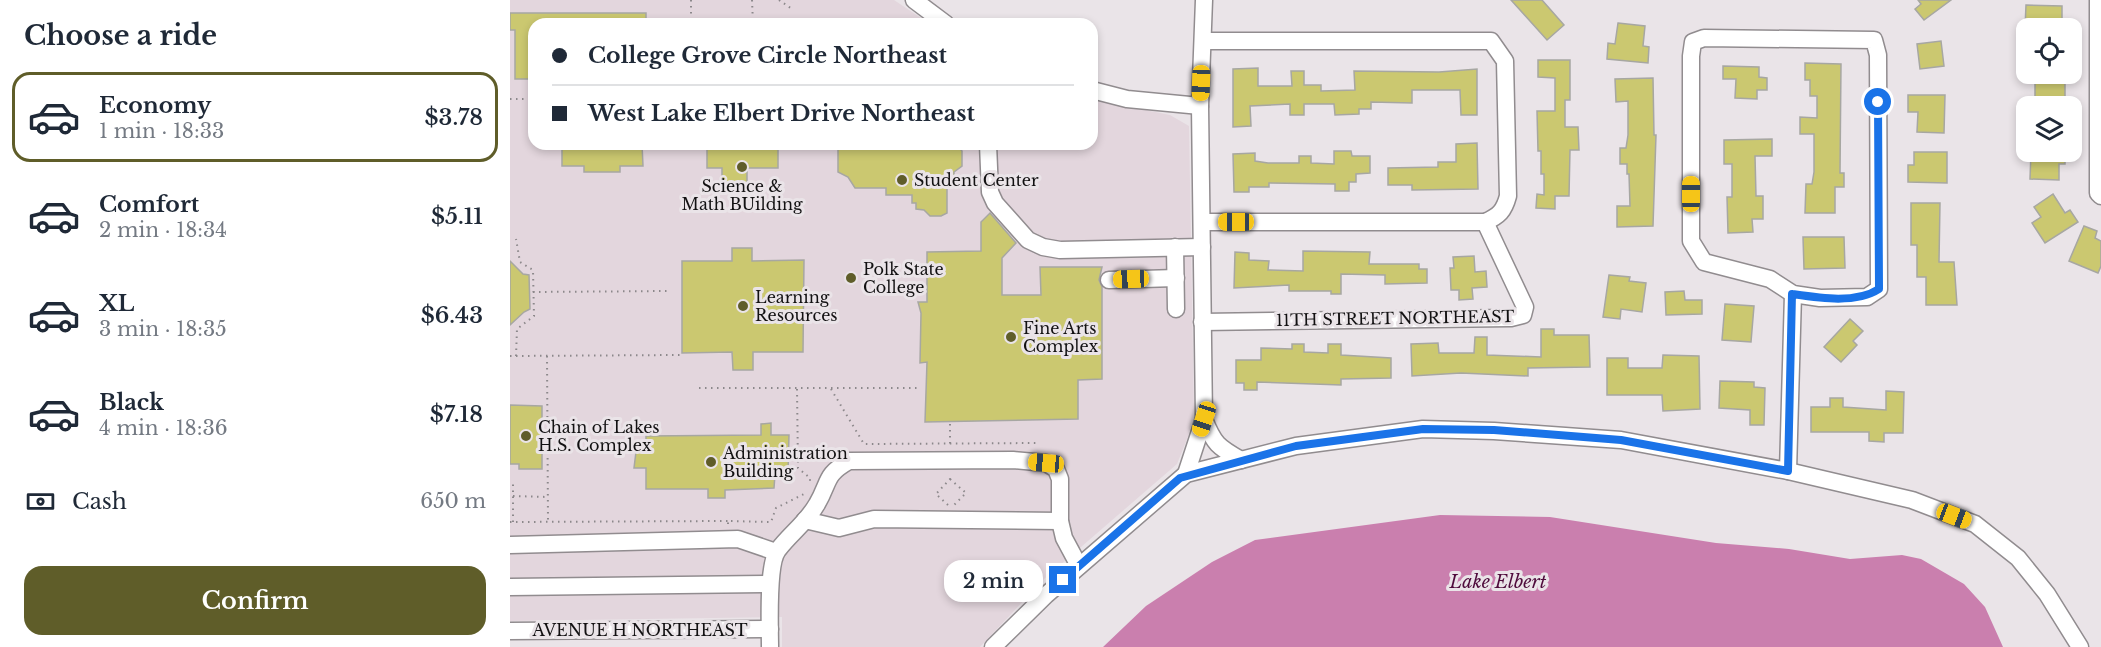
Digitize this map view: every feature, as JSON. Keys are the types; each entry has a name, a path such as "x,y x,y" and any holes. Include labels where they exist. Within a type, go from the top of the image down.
{"street":[{"path":"914,0 938,18"},
{"path":"1204,0 1200,106 1204,419 1211,439 1220,448 1241,460"},
{"path":"2098,0 2098,193 2101,196"},
{"path":"1704,38 1874,40 1878,55 1879,289 1867,297 1820,298 1792,294 1770,279 1704,262 1691,241 1690,56 1693,42 1704,38"},
{"path":"1202,222 1485,222 1497,217 1505,207 1508,196 1505,61 1491,41 1203,41"},
{"path":"1098,92 1127,99 1200,106"},
{"path":"988,150 990,192 995,203 1028,240 1043,247 1059,250 1202,247"},
{"name":"11TH STREET NORTHEAST","path":"1202,322 1511,318 1523,315 1526,307 1485,222"},
{"path":"1175,247 1176,309"},
{"path":"1110,280 1176,278"},
{"path":"1788,471 1792,294"},
{"path":"1186,474 1204,419"},
{"path":"993,647 1079,566 1186,474 1274,451 1423,429 1494,430 1621,440 1788,471 1912,500 1975,524 2018,558 2047,594 2080,647"},
{"path":"770,647 770,584 776,552 817,505 833,470 849,461 1046,463 1056,469 1060,479 1059,521 1064,538 1079,566"},
{"path":"805,520 839,528 874,519 1059,521"},
{"path":"510,545 738,539 776,552"},
{"path":"510,587 770,584"},
{"name":"AVENUE H NORTHEAST","path":"510,631 770,629"}],"path":[{"path":"691,0 691,18"},
{"path":"752,0 753,18"},
{"path":"779,0 792,9"},
{"path":"510,99 528,99"},
{"path":"516,239 520,262 533,270 534,316 517,329 516,356"},
{"path":"533,292 670,291"},
{"path":"510,356 680,356"},
{"path":"547,356 548,521"},
{"path":"699,388 921,388"},
{"path":"831,388 864,444 1039,443"},
{"path":"513,480 511,522 771,522 776,508 802,496 808,490 810,478 798,468 797,389"},
{"path":"950,424 950,479 936,494 951,508 966,493 950,479"},
{"path":"513,496 548,497"},
{"path":"728,521 729,539"}],"shaded area":[{"name":"Polk State College","path":"510,0 894,0 921,18 528,18 528,150 1098,150 1098,100 1170,115 1189,126 1194,411 1189,434 1177,464 1044,579 980,647 782,647 782,617 510,621"}],"water":[{"name":"Lake Elbert","path":"1440,515 1550,517 1716,543 1789,549 1850,559 1902,555 1921,559 1964,584 1985,607 2003,647 1103,647 1146,606 1212,562 1255,540"}],"building":[{"path":"1511,0 1542,0 1564,25 1547,40"},
{"path":"1918,0 1951,0 1924,20 1915,9 1921,4"},
{"path":"2026,5 2062,6 2062,18 2025,18"},
{"path":"510,13 646,13 646,18 528,18 528,79 515,79 515,30 510,30"},
{"path":"1618,23 1645,26 1643,46 1649,47 1648,63 1607,59 1608,43 1615,44"},
{"path":"1941,41 1944,66 1920,69 1917,44"},
{"path":"1538,60 1570,60 1570,100 1565,100 1565,127 1578,127 1579,150 1570,150 1569,196 1555,196 1555,209 1536,208 1537,194 1544,195 1541,151 1538,151 1537,111 1555,111 1555,78 1538,77"},
{"path":"1805,63 1841,64 1840,173 1844,173 1844,187 1835,187 1835,213 1805,213 1806,184 1812,184 1814,172 1814,134 1800,134 1800,117 1817,118 1817,96 1810,96 1810,80 1805,80"},
{"path":"1723,66 1759,67 1759,77 1767,78 1767,90 1757,90 1757,99 1735,98 1736,79 1723,79"},
{"path":"1258,68 1258,86 1292,86 1291,71 1304,71 1304,85 1321,85 1321,91 1355,90 1354,71 1439,72 1477,69 1477,115 1461,115 1460,90 1412,90 1412,103 1371,102 1371,109 1359,109 1359,114 1335,115 1334,104 1304,104 1304,115 1290,115 1290,104 1250,106 1251,126 1233,127 1233,69"},
{"path":"1653,78 1654,135 1656,135 1653,226 1617,227 1617,206 1630,206 1627,164 1620,164 1620,148 1626,148 1628,135 1628,101 1616,102 1615,79"},
{"path":"2035,84 2065,84 2065,96 2035,96"},
{"path":"1908,95 1945,95 1944,133 1917,132 1918,112 1908,112"},
{"path":"1772,139 1772,156 1755,156 1756,196 1763,196 1763,219 1752,219 1753,232 1728,233 1727,197 1732,197 1732,164 1724,164 1724,140"},
{"path":"1477,143 1478,189 1412,190 1412,185 1388,185 1388,168 1438,167 1438,162 1456,162 1456,144"},
{"path":"562,150 642,150 643,166 620,166 620,172 584,172 584,166 562,166"},
{"name":"Science & Math BUilding","path":"707,150 778,150 778,168 747,168 747,191 722,192 722,168 707,168"},
{"name":"Student Center","path":"838,150 962,151 962,166 954,172 954,183 947,183 947,213 941,216 930,216 924,210 916,209 916,203 912,203 912,195 886,195 886,188 855,188 848,177 838,172"},
{"path":"1334,151 1351,151 1352,156 1370,156 1370,173 1356,174 1356,182 1349,182 1349,191 1335,191 1335,184 1269,183 1269,187 1249,187 1249,192 1234,192 1233,154 1255,153 1255,161 1268,163 1299,163 1299,156 1311,156 1311,163 1334,164"},
{"path":"1914,152 1947,152 1947,183 1908,182 1908,165 1914,165"},
{"path":"2031,162 2065,162 2065,164 2059,164 2059,180 2030,179"},
{"path":"2053,194 2065,213 2070,210 2078,222 2045,243 2032,223 2041,217 2034,207"},
{"path":"1911,203 1940,203 1939,262 1954,262 1957,305 1926,305 1926,277 1917,277 1917,245 1911,245"},
{"name":"Fine Arts Complex","path":"990,213 1016,243 1002,258 1002,295 1041,295 1040,267 1102,267 1099,280 1102,287 1102,379 1078,380 1078,419 925,422 927,362 920,363 921,313 918,302 927,302 927,252 981,251 981,222"},
{"path":"2084,226 2097,231 2095,238 2101,241 2101,266 2098,273 2069,261"},
{"path":"1803,237 1844,237 1845,268 1804,269"},
{"name":"Learning Resources","path":"732,248 752,248 752,261 804,260 803,352 753,352 753,370 733,370 732,352 682,353 682,261 732,261"},
{"path":"1303,251 1370,252 1369,264 1419,264 1419,269 1427,269 1427,283 1385,284 1385,275 1341,274 1341,294 1331,294 1331,291 1289,291 1289,285 1234,288 1235,252 1249,253 1249,260 1269,261 1268,270 1303,271"},
{"path":"1474,256 1475,272 1486,271 1487,287 1472,288 1473,299 1459,300 1459,290 1451,290 1450,268 1454,268 1453,257"},
{"path":"510,261 523,274 529,275 530,309 510,325"},
{"path":"1609,275 1630,277 1629,281 1646,283 1642,312 1621,309 1620,319 1603,317"},
{"path":"1684,291 1685,300 1702,300 1702,314 1666,315 1665,292"},
{"path":"1725,304 1754,306 1751,342 1722,340"},
{"path":"1850,319 1863,331 1853,341 1857,345 1841,362 1824,347"},
{"path":"1541,329 1554,329 1554,335 1589,335 1590,367 1528,368 1528,376 1461,373 1412,376 1411,344 1438,343 1439,353 1474,353 1475,337 1487,337 1487,355 1541,357"},
{"path":"1292,344 1304,344 1304,352 1328,353 1328,344 1341,344 1341,355 1391,358 1391,378 1341,379 1341,385 1257,382 1257,390 1244,390 1244,383 1236,383 1236,360 1261,360 1261,348 1292,349"},
{"path":"1663,355 1699,356 1700,409 1663,411 1662,395 1607,395 1607,358 1628,358 1628,368 1662,368"},
{"path":"1720,381 1754,382 1754,387 1765,388 1764,425 1750,425 1750,410 1719,408"},
{"path":"1886,391 1904,392 1903,433 1884,433 1884,442 1869,441 1869,432 1811,432 1811,407 1830,407 1830,398 1843,398 1843,407 1886,410"},
{"name":"Chain of Lakes H.S. Complex","path":"510,405 542,406 542,469 519,469 519,464 510,464"},
{"name":"Administration Building","path":"771,423 771,435 789,435 788,474 775,475 774,488 725,490 725,498 708,498 708,489 646,489 646,468 634,468 637,444 646,443 646,436 761,435 761,424"}],"place":[{"name":"Science & Math BUilding","path":"742,167"},
{"name":"Student Center","path":"902,180"},
{"name":"Polk State College","path":"851,278"},
{"name":"Learning Resources","path":"743,306"},
{"name":"Fine Arts Complex","path":"1011,337"},
{"name":"Chain of Lakes H.S. Complex","path":"526,436"},
{"name":"Administration Building","path":"711,462"}],"route":[{"path":"1063,580 1186,474 1296,446 1382,433 1423,429 1494,430 1621,440 1788,471 1792,294 1820,298 1867,297 1879,289 1878,102"}]}
